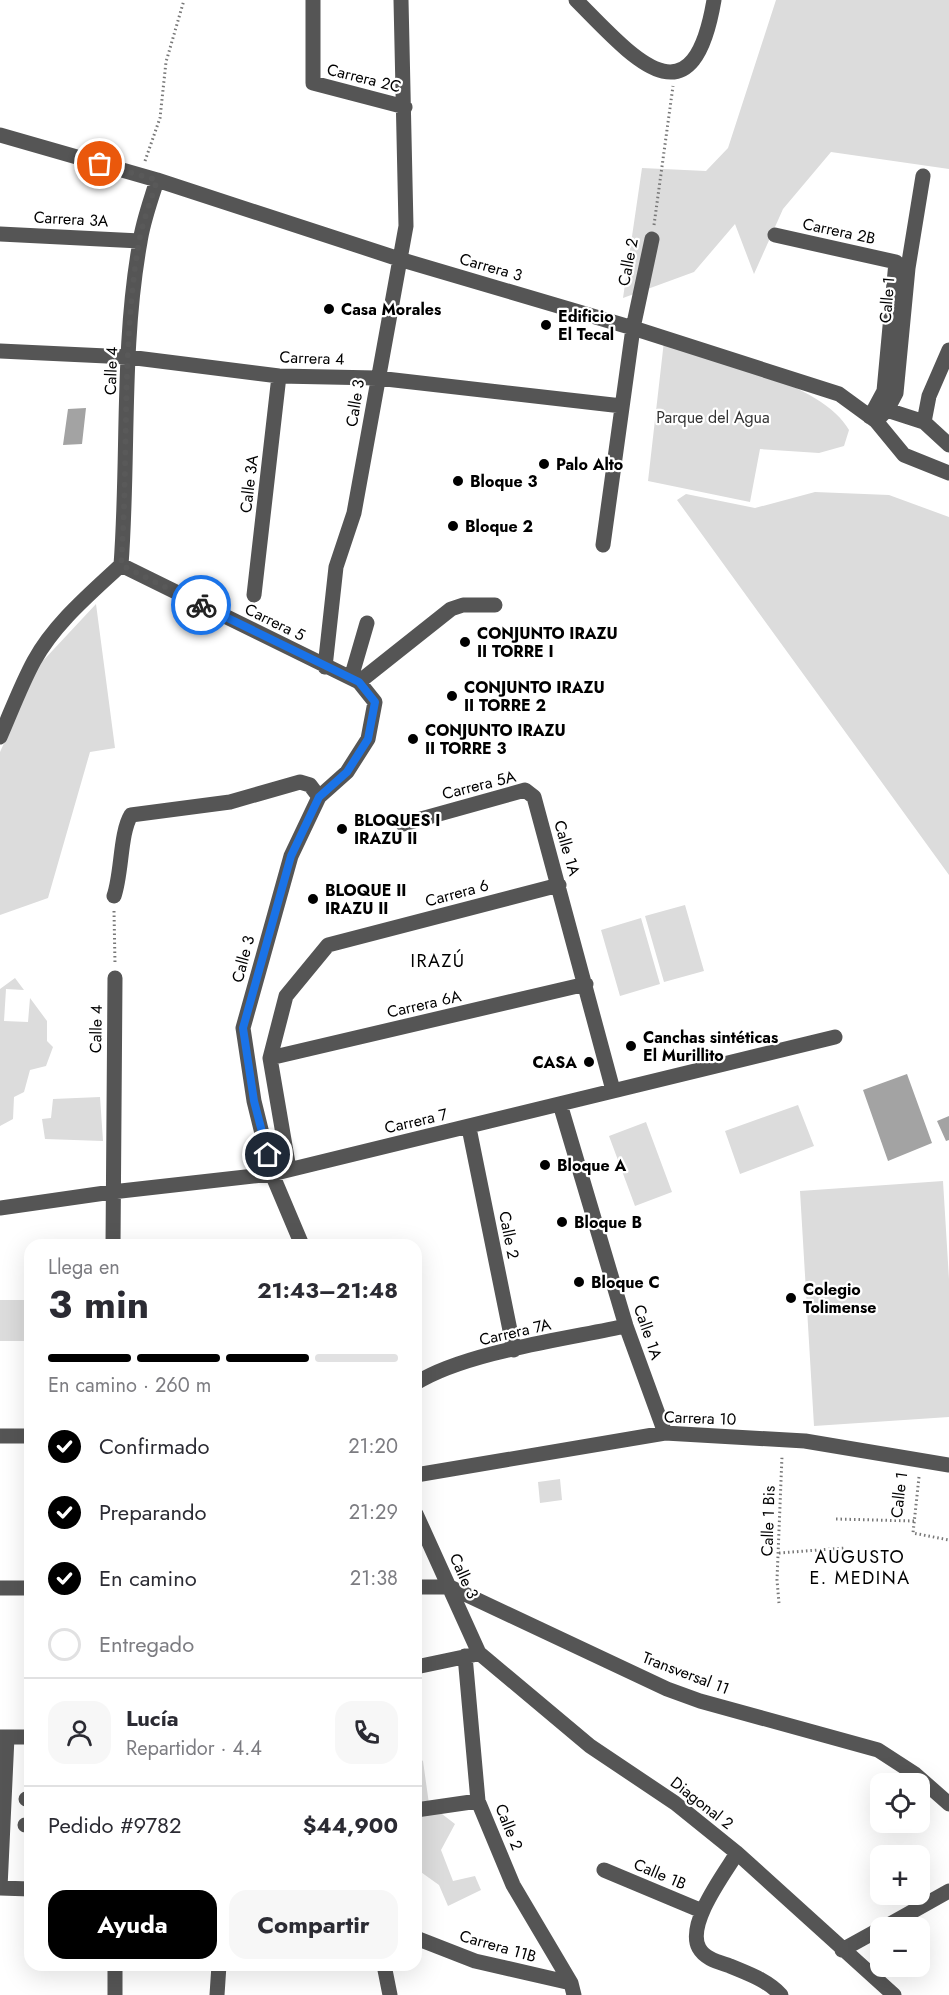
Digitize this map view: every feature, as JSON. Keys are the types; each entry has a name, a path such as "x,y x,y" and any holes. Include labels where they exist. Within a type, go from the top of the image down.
{"street":[{"name":"Carrera 2C","path":"314,0 313,83 405,107"},
{"name":"Calle 3","path":"325,667 336,567 354,513 406,226 401,0"},
{"path":"576,0 643,63 667,74 686,69 694,61 709,23 714,0"},
{"name":"Carrera 3","path":"0,135 157,180 399,259 633,328 839,394 873,419 904,454 949,473"},
{"name":"Calle 1","path":"873,419 887,410 896,393 908,268 923,176"},
{"name":"Calle 4","path":"121,565 127,489 128,357 140,241 157,180"},
{"name":"Carrera 3A","path":"0,234 140,241"},
{"name":"Carrera 2B","path":"775,235 896,262"},
{"name":"Calle 2","path":"603,545 633,328 652,239"},
{"name":"Calle 1","path":"873,419 884,391 896,262"},
{"path":"924,422 929,396 949,350"},
{"name":"Carrera 4","path":"0,351 128,357 279,376 377,378 622,406"},
{"name":"Calle 3A","path":"254,595 279,376"},
{"path":"887,410 924,422 949,445"},
{"path":"0,737 34,661 50,638 78,605 121,565"},
{"name":"Carrera 5","path":"121,565 355,680 375,702"},
{"path":"355,680 452,609 463,605 495,605"},
{"path":"355,680 368,623"},
{"name":"Calle 3","path":"299,1239 272,1174 254,1101 243,1028 291,856 319,797 347,772 368,739 375,702"},
{"path":"114,896 120,877 126,823 131,815 230,802 300,782 310,785 319,797"},
{"name":"Carrera 5A","path":"403,824 525,790 530,792"},
{"name":"Calle 1A","path":"530,792 534,797 559,885 613,1090"},
{"name":"Carrera 6","path":"270,1058 286,996 328,945 559,885"},
{"name":"Calle 4","path":"113,1239 115,978"},
{"name":"Carrera 6A","path":"270,1058 586,984"},
{"name":"Carrera 7","path":"0,1208 112,1192 272,1174 469,1128 613,1090 835,1037"},
{"path":"270,1058 289,1169"},
{"name":"Calle 1A","path":"560,1104 626,1326 665,1433"},
{"name":"Calle 2","path":"469,1128 514,1350"},
{"name":"Carrera 7A","path":"422,1379 430,1374 514,1350 626,1326"},
{"name":"Carrera 10","path":"422,1474 665,1433 783,1439 949,1465"},
{"path":"0,1436 24,1436"},
{"name":"Calle 3","path":"422,1527 450,1587 472,1655"},
{"path":"422,1587 450,1587"},
{"name":"Transversal 11","path":"450,1587 667,1689 700,1701 878,1750 915,1774 949,1804"},
{"path":"0,1588 24,1588"},
{"path":"422,1666 472,1655"},
{"name":"Calle 2","path":"472,1655 478,1801 513,1885 573,1989"},
{"name":"Diagonal 2","path":"472,1655 590,1746 675,1803 737,1853 894,1995"},
{"path":"24,1737 3,1737 0,1888 24,1889"},
{"path":"422,1809 478,1801"},
{"path":"737,1853 702,1911 696,1932 698,1947 707,1958 762,1979 782,1995"},
{"name":"Calle 1B","path":"604,1870 702,1911"},
{"path":"902,1917 949,1891"},
{"path":"842,1950 870,1935"},
{"name":"Carrera 11B","path":"422,1940 475,1961 573,1989"},
{"path":"115,1971 115,1995"},
{"path":"217,1995 219,1971"},
{"path":"385,1971 390,1995"}],"path":[{"path":"140,176 160,118 166,62 184,0"},
{"name":"Calle 2","path":"652,239 675,73"},
{"path":"114,896 115,978"},
{"name":"Calle 1 Bis","path":"779,1603 783,1439"},
{"name":"Calle 1","path":"921,1460 913,1533 949,1540"},
{"path":"836,1519 914,1521"},
{"path":"779,1553 845,1548"}],"green space":[{"path":"776,0 949,0 949,169 831,152 783,209 754,274 735,224 694,272 623,298 642,168 706,171 728,148"},
{"name":"Parque del Agua","path":"664,341 766,375 817,399 836,414 849,430 844,446 819,453 760,449 750,502 648,481"},
{"path":"815,492 889,495 949,517 949,875 677,500 686,494 755,508"},
{"path":"96,604 115,748 90,752 48,898 0,915 0,752 39,665"},
{"path":"685,905 704,971 664,982 645,916"},
{"path":"641,918 660,984 620,996 601,930"},
{"path":"15,978 24,990 6,989 4,1021 28,1022 30,998 47,1021 47,1041 53,1047 46,1066 30,1070 24,1092 14,1097 13,1119 0,1126 0,989"},
{"path":"100,1097 103,1141 45,1139 42,1119 51,1118 53,1099"},
{"path":"798,1105 814,1146 740,1174 725,1131"},
{"path":"646,1122 672,1192 635,1206 609,1136"},
{"path":"943,1181 949,1279 949,1417 814,1426 800,1191"},
{"path":"0,1300 24,1300 24,1341 0,1341"},
{"path":"560,1479 562,1500 540,1503 538,1482"},
{"path":"422,1760 429,1804 455,1824 441,1850 453,1881 475,1876 481,1890 448,1906 439,1885 422,1873"}],"shaded area":[{"path":"86,408 82,444 63,445 68,409"},
{"path":"907,1074 932,1143 888,1161 863,1090"},
{"path":"949,1116 949,1140 946,1141 937,1121"}],"way so far":[{"path":"100,164 157,180 140,241 128,357 127,489 121,565 201,605"}],"place":[{"name":"Casa Morales","path":"329,309"},
{"name":"Edificio El Tecal","path":"546,325"},
{"name":"Palo Alto","path":"544,464"},
{"name":"Bloque 3","path":"458,481"},
{"name":"Bloque 2","path":"453,526"},
{"name":"CONJUNTO IRAZU II TORRE I","path":"465,642"},
{"name":"CONJUNTO IRAZU II TORRE 2","path":"452,696"},
{"name":"CONJUNTO IRAZU II TORRE 3","path":"413,739"},
{"name":"BLOQUES I IRAZU II","path":"342,829"},
{"name":"BLOQUE II IRAZU II","path":"313,899"},
{"name":"Canchas sintéticas El Murillito","path":"631,1046"},
{"name":"CASA","path":"589,1062"},
{"name":"Bloque A","path":"545,1165"},
{"name":"Bloque B","path":"562,1222"},
{"name":"Bloque C","path":"579,1282"},
{"name":"Colegio Tolimense","path":"791,1298"}],"district":[{"name":"IRAZÚ","path":"438,961"},
{"name":"AUGUSTO E. MEDINA","path":"860,1567"}],"route":[{"path":"201,605 359,682 375,702 368,739 347,772 319,797 291,856 275,906 243,1028 254,1101 268,1155"}]}
